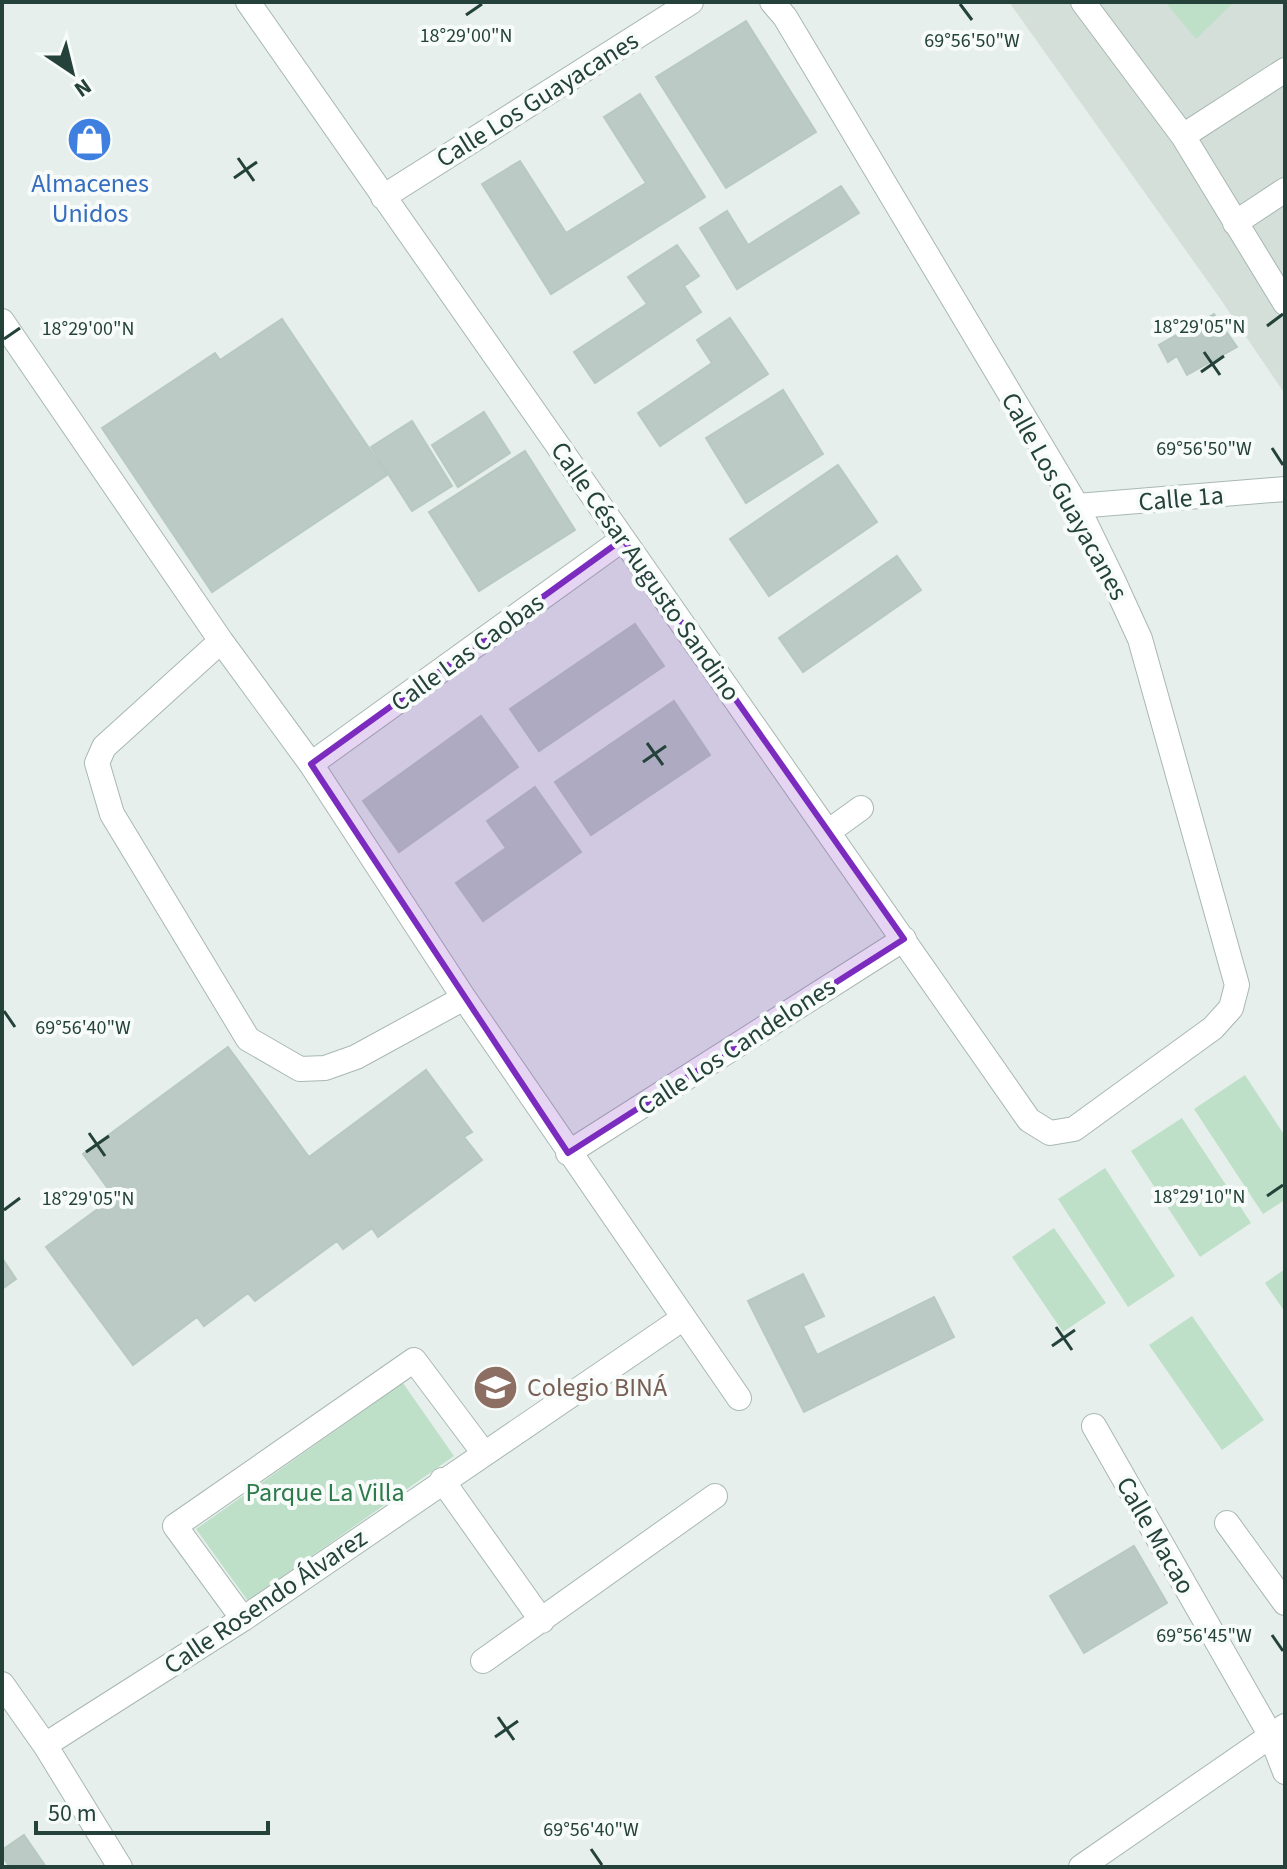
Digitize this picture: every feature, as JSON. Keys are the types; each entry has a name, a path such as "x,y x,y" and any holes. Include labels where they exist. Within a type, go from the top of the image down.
{"street":[{"name":"Calle César Augusto Sandino","path":"248,2 1029,1120 1050,1133"},
{"name":"Calle Los Guayacanes","path":"383,197 691,2"},
{"name":"Calle Los Guayacanes","path":"772,2 785,17 1077,506 1140,639 1237,985 1231,1008 1213,1028 1074,1129 1050,1133"},
{"path":"1083,2 1183,136 1285,303"},
{"path":"1183,136 1285,70"},
{"path":"1235,223 1285,190"},
{"path":"2,321 221,641 311,764 568,1153 739,1398"},
{"name":"Calle 1a","path":"1077,506 1285,489"},
{"name":"Calle Las Caobas","path":"311,764 623,539"},
{"path":"221,641 104,747 97,763 112,814 248,1039 300,1069 325,1068 356,1057 464,998"},
{"path":"828,832 861,808"},
{"name":"Calle Los Candelones","path":"568,1153 904,939"},
{"name":"Calle Rosendo Álvarez","path":"45,1745 243,1619 442,1480 682,1319"},
{"path":"243,1619 175,1526 414,1360 483,1452"},
{"name":"Calle Macao","path":"1094,1426 1278,1731 1285,1772"},
{"path":"442,1480 542,1621"},
{"path":"483,1661 715,1496"},
{"path":"1227,1523 1285,1603"},
{"path":"2,1684 45,1745 120,1867"},
{"path":"1081,1867 1278,1731"}],"highlighted area":[{"path":"623,539 904,939 568,1153 311,764"}],"shaded area":[{"path":"1009,2 1285,2 1285,394 1219,297"}],"green space":[{"path":"1165,2 1234,2 1196,39"},
{"path":"1245,1075 1285,1136 1285,1200 1263,1214 1194,1109"},
{"path":"1182,1118 1251,1223 1200,1257 1131,1151"},
{"path":"1105,1168 1175,1276 1128,1307 1058,1199"},
{"path":"1054,1228 1106,1303 1063,1332 1012,1257"},
{"path":"1285,1269 1285,1312 1265,1283"},
{"path":"1192,1316 1264,1420 1222,1450 1149,1345"},
{"name":"Parque La Villa","path":"403,1383 454,1456 248,1601 196,1529"}],"building":[{"path":"746,21 816,132 726,188 656,77"},
{"path":"640,94 705,197 551,294 482,184 520,161 566,233 646,183 604,117"},
{"path":"841,186 859,213 737,289 700,228 727,211 748,245"},
{"path":"677,245 699,276 684,286 701,312 595,383 574,352 647,304 628,277"},
{"path":"1214,314 1237,347 1187,375 1177,356 1168,362 1159,345"},
{"path":"730,318 768,374 660,446 638,413 712,363 697,340"},
{"path":"282,319 387,475 212,592 102,428 215,353 220,360"},
{"path":"783,390 823,454 746,503 706,438"},
{"path":"484,412 510,453 458,487 432,445"},
{"path":"412,421 452,486 412,511 371,447"},
{"path":"525,451 575,530 479,591 429,512"},
{"path":"838,465 877,522 769,596 730,539"},
{"path":"897,556 921,590 803,672 779,638"},
{"path":"635,624 664,666 539,751 510,709"},
{"path":"674,701 710,755 591,835 555,782"},
{"path":"481,716 518,767 399,852 363,801"},
{"path":"535,787 581,852 483,921 456,883 506,848 487,821"},
{"path":"228,1047 309,1157 426,1070 472,1132 464,1137 482,1160 378,1237 372,1228 343,1249 337,1241 255,1301 248,1293 204,1326 197,1317 133,1365 46,1247 114,1197 83,1154"},
{"path":"2,1258 16,1279 2,1289"},
{"path":"803,1274 824,1316 803,1326 817,1355 934,1297 954,1337 804,1412 748,1301"},
{"path":"1134,1546 1167,1603 1084,1653 1050,1596"},
{"path":"24,1835 46,1867 10,1867 2,1856 2,1850"}],"place":[{"name":"Almacenes Unidos","path":"90,140"},
{"name":"Colegio BINÁ","path":"496,1387"}]}
